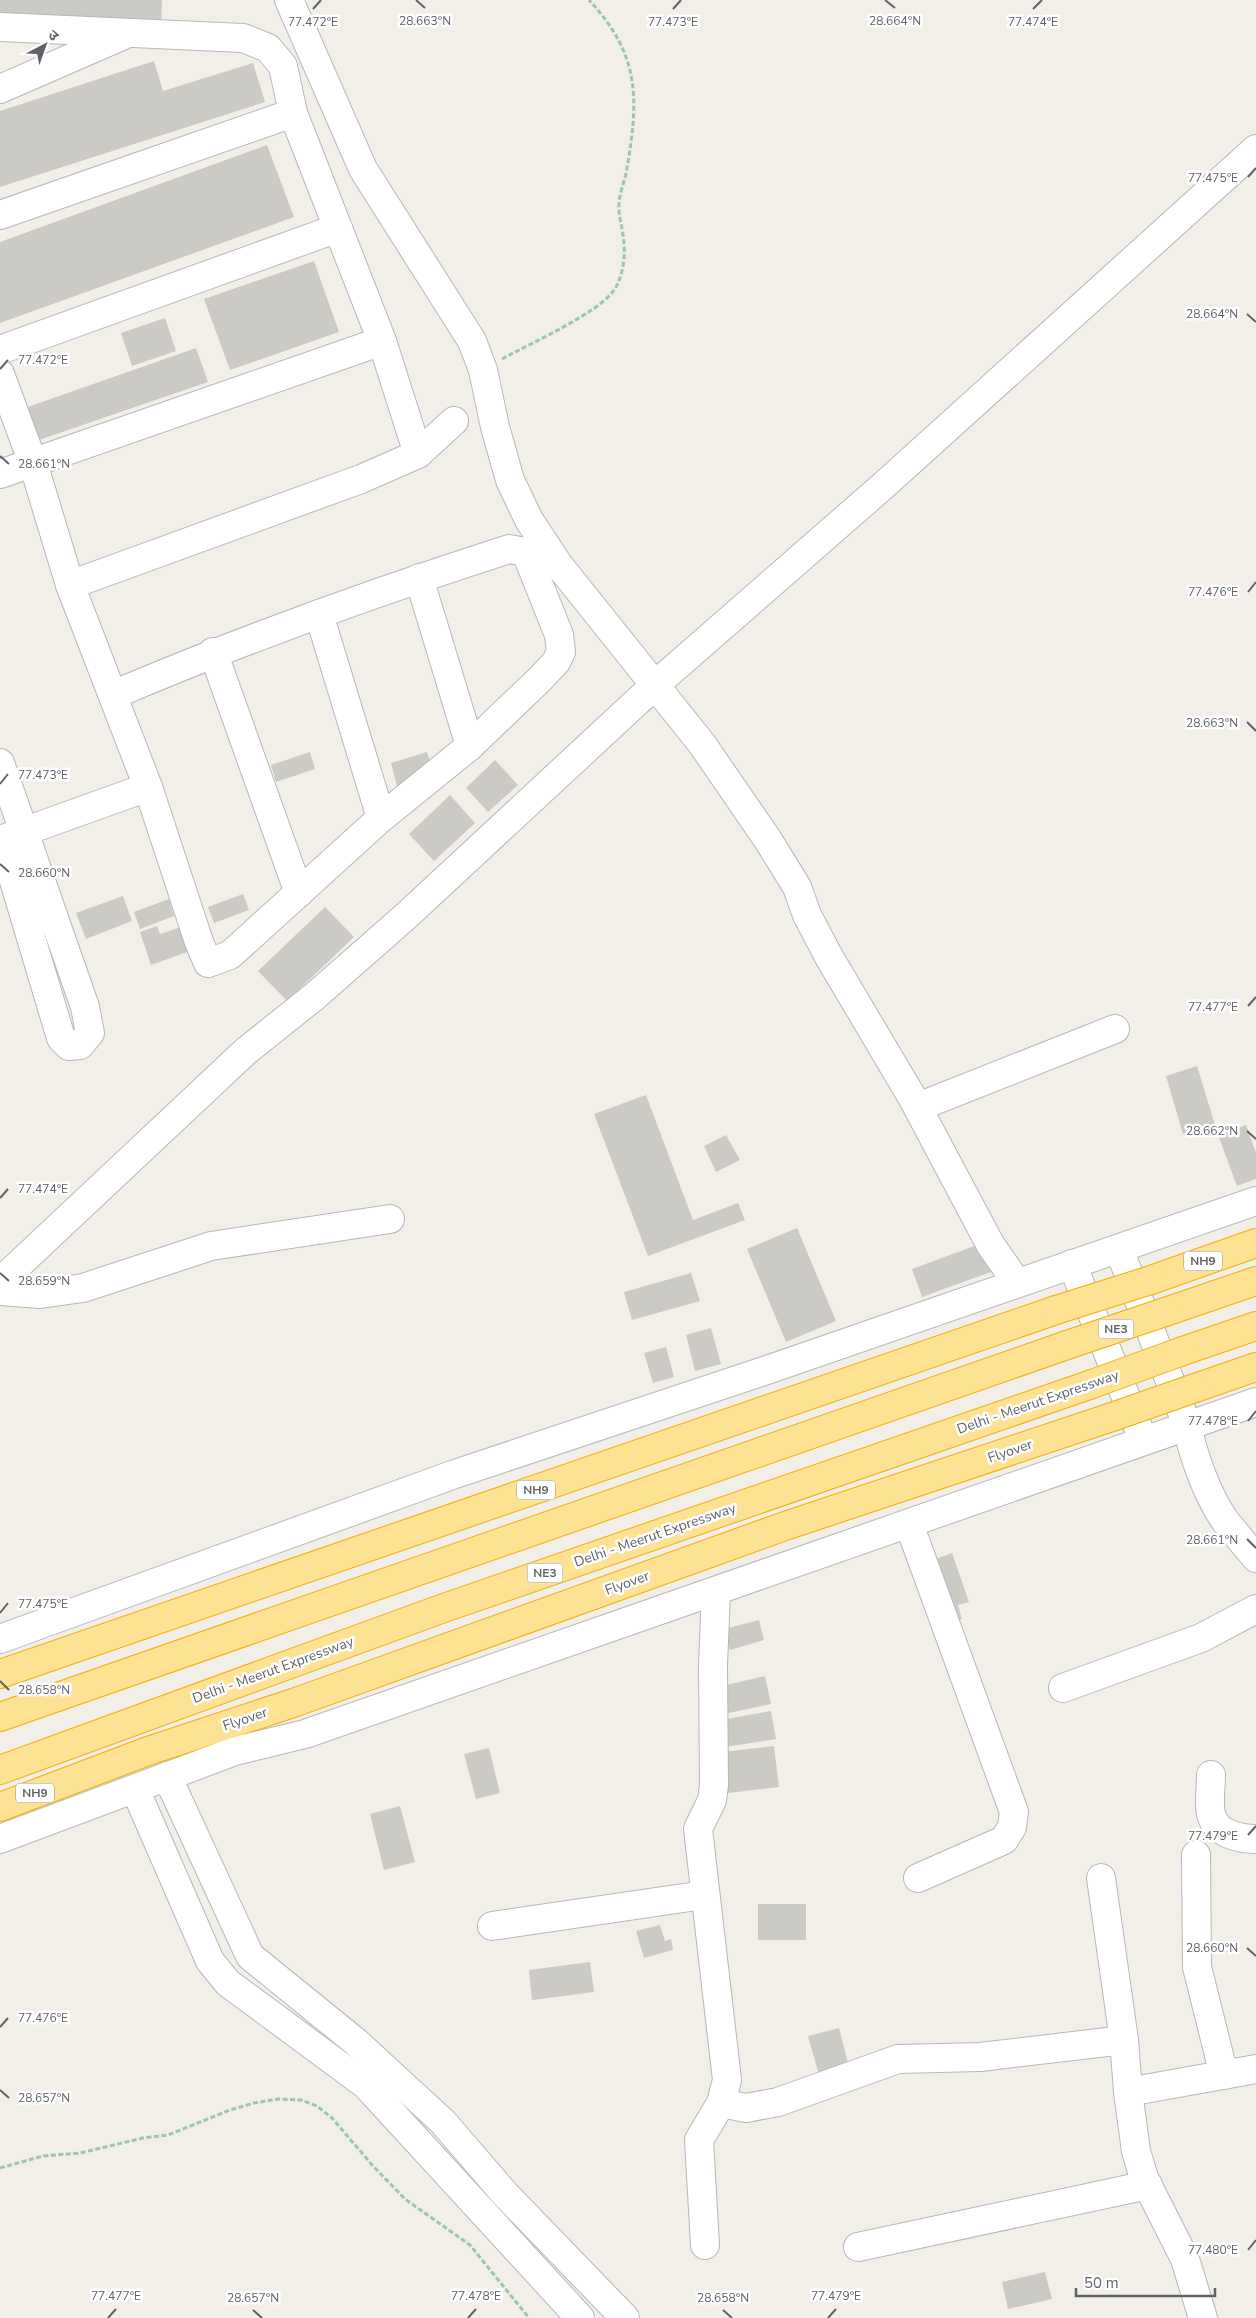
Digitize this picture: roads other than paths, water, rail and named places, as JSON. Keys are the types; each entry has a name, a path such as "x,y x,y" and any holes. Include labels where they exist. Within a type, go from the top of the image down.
{"highway":[{"name":"NH9","path":"8,1672 1256,1243"},
{"name":"NE3","path":"0,1717 782,1442 1256,1281"},
{"name":"Delhi - Meerut Expressway","path":"0,1770 441,1609 1256,1326"},
{"name":"Flyover","path":"0,1807 148,1751 296,1702 785,1526 1256,1367"}],"street":[{"path":"289,0 363,169 472,341 483,370 495,426 510,480 529,520 558,564 702,744 768,840 797,887 807,915 829,957 918,1107 990,1244 1016,1283"},
{"path":"0,27 243,38 268,48 283,66 293,113 382,341 418,454"},
{"path":"0,89 130,33"},
{"path":"0,215 293,113"},
{"path":"0,1282 246,1051 315,996 406,916 655,686 884,485 1256,149"},
{"path":"0,350 338,228"},
{"path":"0,474 382,341"},
{"path":"0,374 33,463 70,585 112,695 148,787 198,942 208,963 230,955 381,818 470,746 540,680 562,652 559,635 526,555 520,551 509,549 419,578 213,652 112,695"},
{"path":"70,585 361,479 418,454 454,421"},
{"path":"419,578 470,746"},
{"path":"318,614 381,818"},
{"path":"213,652 299,892"},
{"path":"0,762 8,838 6,873 61,1038 69,1046 80,1045 90,1033 85,1007 8,838"},
{"path":"8,838 148,787"},
{"path":"918,1107 1115,1029"},
{"path":"0,1639 455,1474 764,1371 1256,1201"},
{"path":"0,1292 40,1294 83,1288 211,1246 390,1219"},
{"path":"1119,1249 1187,1425 1192,1452 1199,1468 1225,1520 1256,1558"},
{"path":"1072,1264 1143,1441"},
{"path":"0,1839 234,1751 305,1734 1256,1402"},
{"path":"909,1524 1014,1812 1012,1827 1004,1840 918,1878"},
{"path":"705,2245 699,2140 721,2103 727,2080 704,1895 698,1829 712,1800 714,1785 713,1666 716,1591"},
{"path":"1063,1688 1201,1638 1256,1609"},
{"path":"1211,1775 1210,1810 1213,1824 1221,1830 1243,1840 1256,1839"},
{"path":"167,1776 250,1956 356,2042 443,2122 505,2194 625,2318"},
{"path":"136,1789 210,1961 218,1973 228,1983 366,2085 580,2318"},
{"path":"1196,1854 1197,1967 1224,2075"},
{"path":"1101,1878 1124,2040 1128,2092 1136,2151 1144,2178 1185,2259 1203,2318"},
{"path":"492,1926 704,1895"},
{"path":"721,2103 746,2108 778,2102 898,2059 980,2057 1124,2040"},
{"path":"1128,2092 1256,2069"},
{"path":"858,2247 1148,2185"}]}
